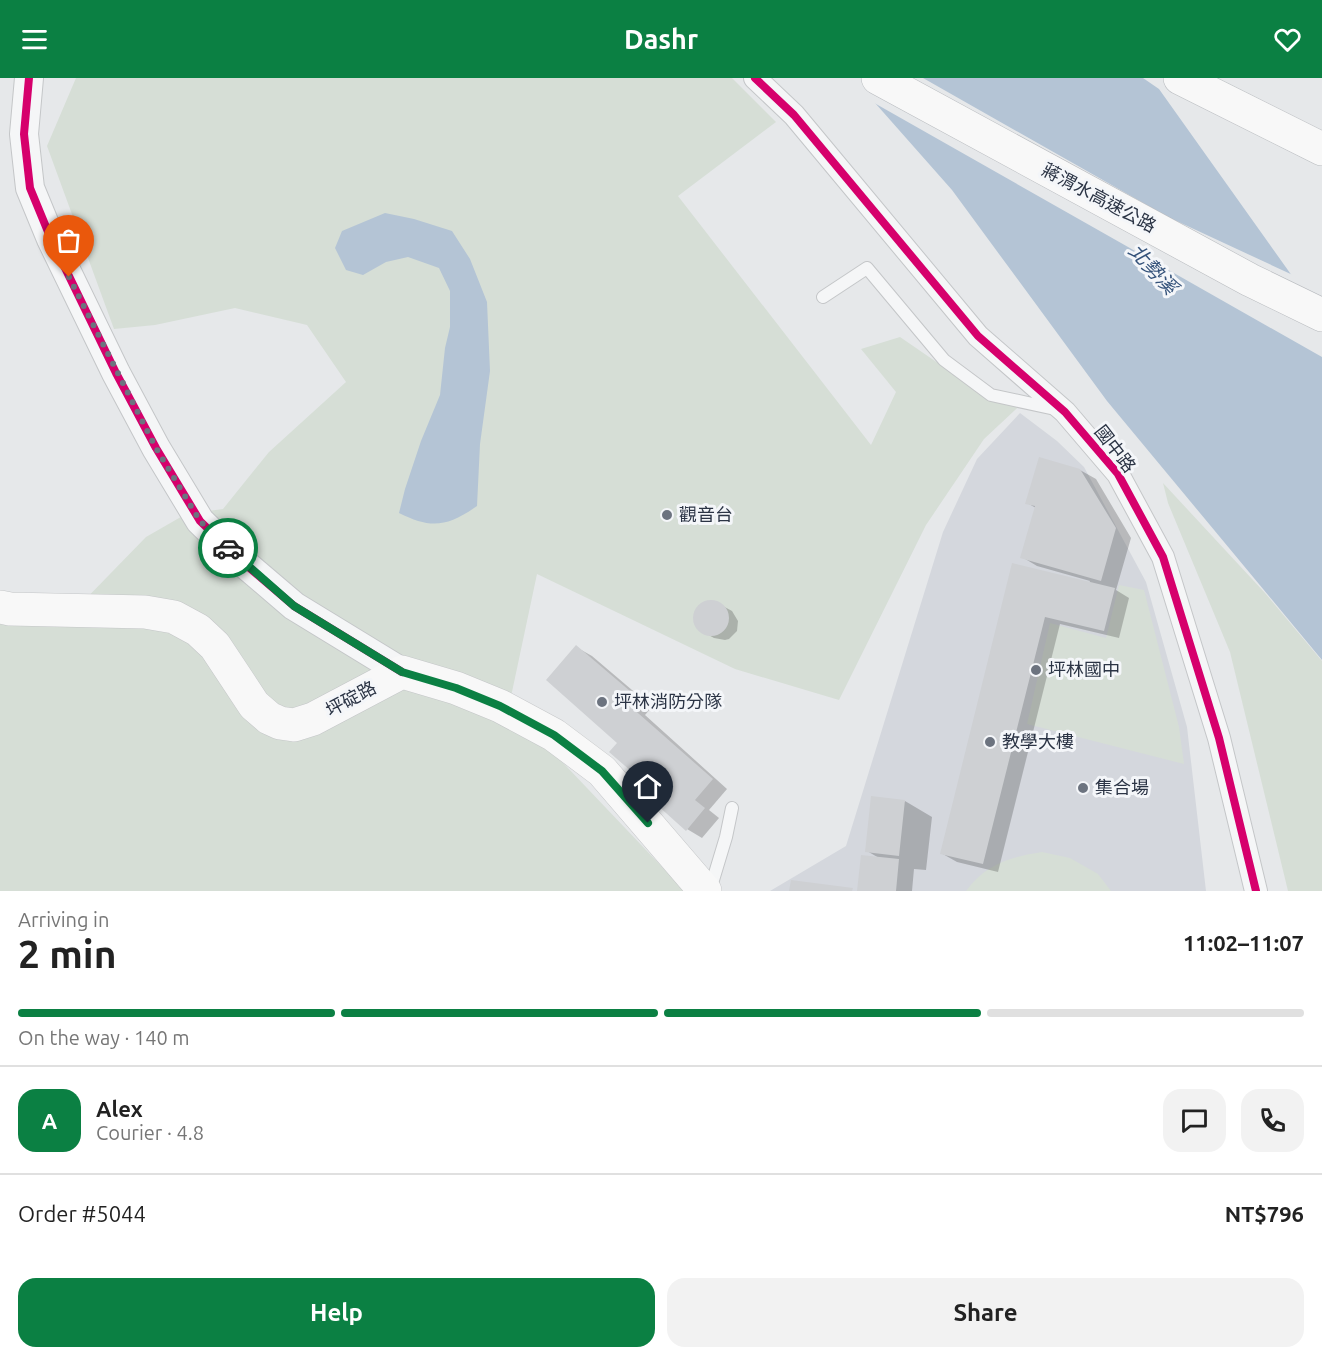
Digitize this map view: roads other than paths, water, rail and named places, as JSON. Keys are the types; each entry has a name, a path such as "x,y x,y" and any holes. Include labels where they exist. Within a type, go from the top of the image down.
{"main road":[{"name":"蔣渭水高速公路","path":"878,78 1250,280 1322,315"},
{"path":"1180,78 1322,149"},
{"name":"坪碇路","path":"0,607 145,612 174,617 198,630 215,646 254,705 268,718 280,723 294,725 313,719 402,672"},
{"path":"402,672 456,688 500,706 554,735 602,771 707,891"}],"street":[{"path":"29,78 24,134 30,188 51,239 116,373 156,448 200,521 239,559 294,606 402,672"},
{"name":"國中路","path":"755,78 794,116 978,336 1065,412 1118,474 1163,557 1219,738 1256,891"}],"lane":[{"path":"823,297 867,268 944,360 991,395 1065,412"},
{"path":"707,891 723,846 732,808"}],"water":[{"name":"北勢溪","path":"853,78 1143,78 1159,89 1322,318 1322,660 1107,401 952,190"},
{"path":"385,213 452,231 470,259 487,302 490,371 480,444 477,506 448,522 420,522 399,513 421,441 440,395 445,348 450,327 450,291 439,268 408,257 386,262 363,275 346,270 335,248 342,231"}],"place":[{"name":"觀音台","path":"667,515"},
{"name":"坪林國中","path":"1036,670"},
{"name":"坪林消防分隊","path":"602,702"},
{"name":"教學大樓","path":"990,742"},
{"name":"集合場","path":"1083,788"}]}
